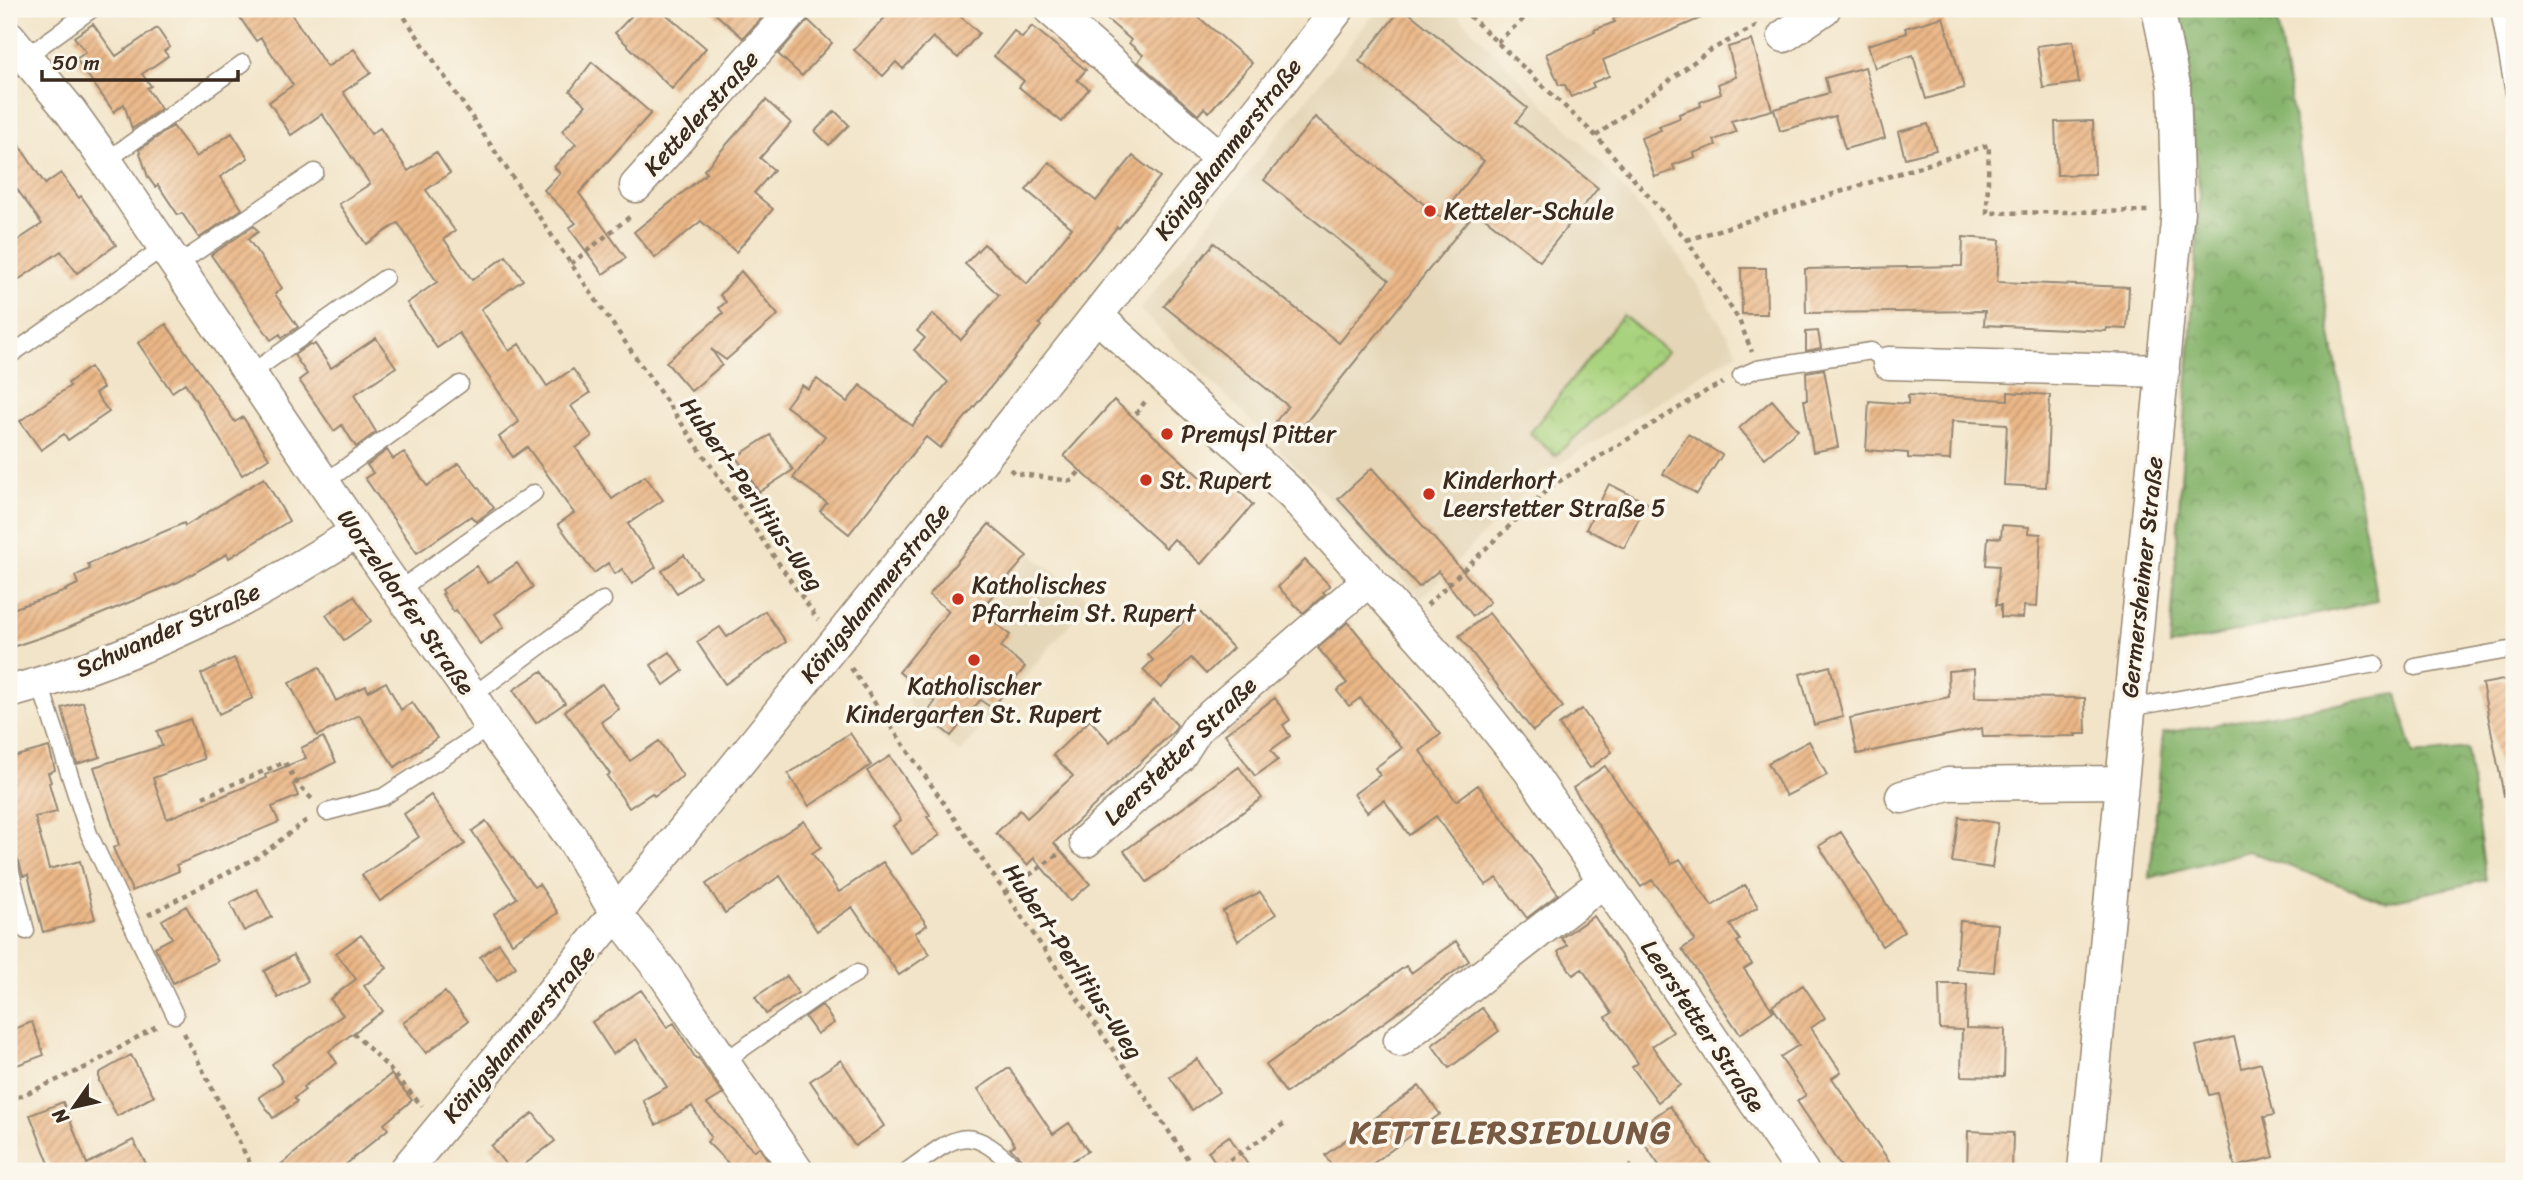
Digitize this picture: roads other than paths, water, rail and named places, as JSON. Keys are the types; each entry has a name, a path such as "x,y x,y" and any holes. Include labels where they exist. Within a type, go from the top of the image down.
{"street":[{"name":"Kettelerstraße","path":"635,186 794,9"},
{"path":"1050,9 1221,159"},
{"name":"Königshammerstraße","path":"405,1171 617,915 1097,316 1338,9"},
{"path":"1784,36 1824,9"},
{"name":"Germersheimer Straße","path":"2084,1171 2178,211 2174,85 2158,9"},
{"name":"Worzeldorfer Straße","path":"18,46 106,161 357,532 472,696 490,727 572,838 617,915 666,977 797,1171"},
{"name":"Leerstetter Straße","path":"1097,316 1294,496 1453,674 1529,771 1802,1171"},
{"path":"1889,363 2163,371"},
{"name":"Schwander Straße","path":"9,692 40,684 147,644 219,612 357,532"},
{"name":"Leerstetter Straße","path":"1086,841 1179,757 1198,727 1369,580"},
{"path":"1902,797 1948,784 2121,782"},
{"path":"1400,1040 1604,881"}],"lane":[{"path":"18,46 92,9"},
{"path":"2498,9 2514,93"},
{"path":"106,161 243,63"},
{"path":"9,356 171,256 315,172"},
{"path":"250,374 385,278"},
{"path":"1741,376 1757,369 1871,351 1889,363"},
{"path":"324,482 460,384"},
{"path":"398,590 534,493"},
{"path":"472,696 603,600"},
{"path":"2415,667 2514,649"},
{"path":"2129,708 2375,664"},
{"path":"40,684 89,834 175,1015"},
{"path":"327,812 383,797 490,727"},
{"path":"9,864 26,931"},
{"path":"722,1063 816,997 857,973"},
{"path":"907,1171 956,1139 977,1138 994,1147 1019,1171"}],"place":[{"name":"Ketteler-Schule","path":"1430,211"},
{"name":"Premysl Pitter","path":"1167,434"},
{"name":"St. Rupert","path":"1146,480"},
{"name":"Kinderhort Leerstetter Straße 5","path":"1429,494"},
{"name":"Katholisches Pfarrheim St. Rupert","path":"958,599"},
{"name":"Katholischer Kindergarten St. Rupert","path":"974,660"}],"district":[{"name":"KETTELERSIEDLUNG","path":"1511,1132"}]}
